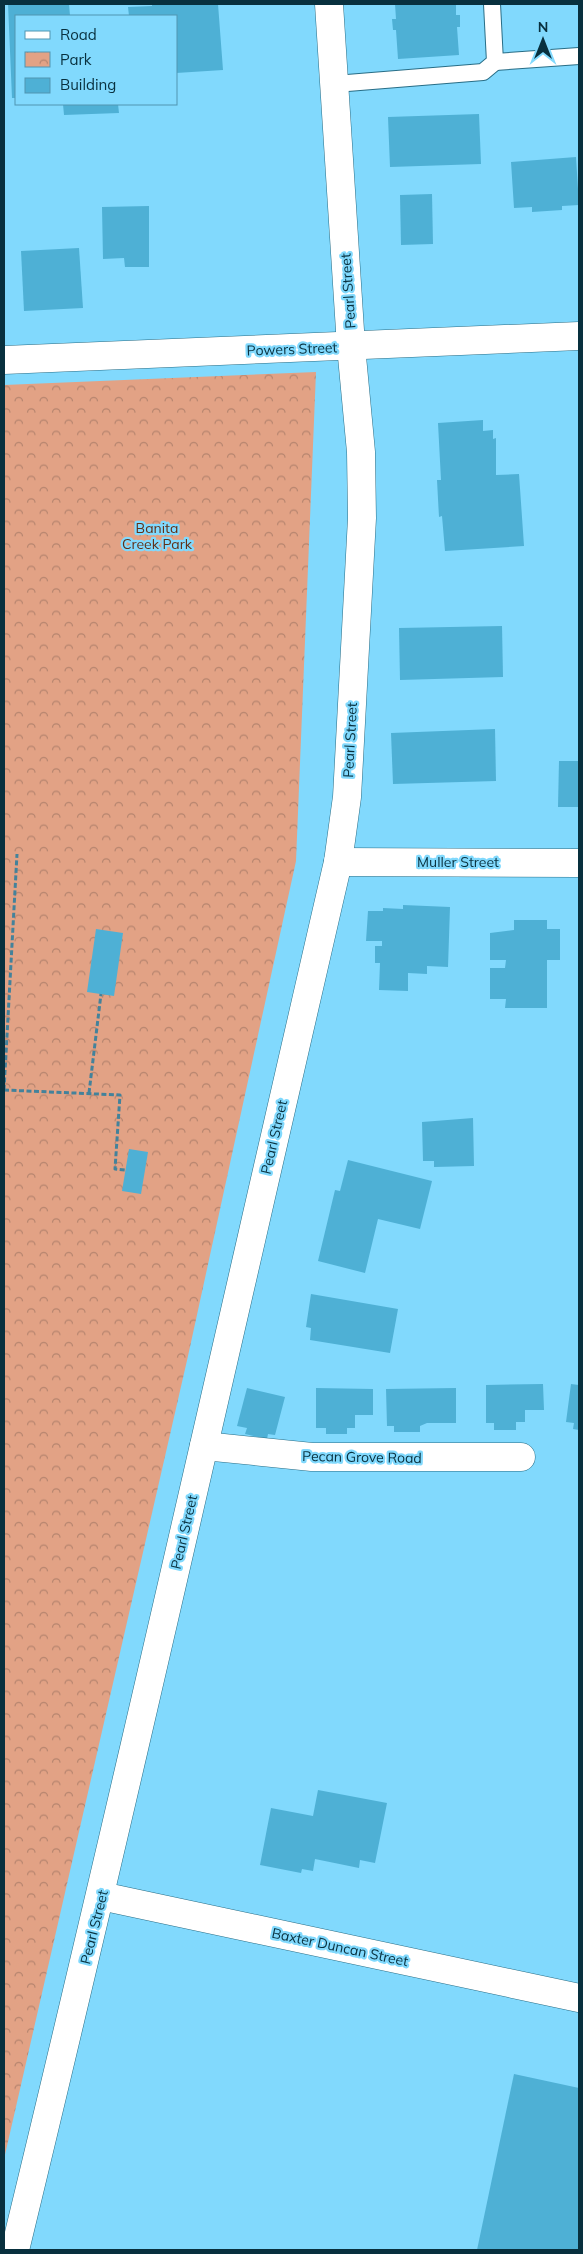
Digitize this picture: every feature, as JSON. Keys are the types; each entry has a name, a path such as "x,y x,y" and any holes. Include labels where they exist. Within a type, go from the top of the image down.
{"street":[{"name":"Pearl Street","path":"15,2250 101,1896 338,862 347,797 362,518 361,452 351,346 329,4"},
{"name":"Powers Street","path":"4,360 579,336"},
{"name":"Muller Street","path":"338,862 579,863"},
{"name":"Pecan Grove Road","path":"204,1446 312,1457 521,1457"},
{"name":"Baxter Duncan Street","path":"101,1896 579,1998"}],"lane":[{"path":"492,4 495,62"},
{"path":"334,84 483,72 495,62 579,56"}],"path":[{"path":"17,854 4,1090 120,1095 115,1169 125,1170"},
{"path":"88,1094 101,994"}],"green space":[{"name":"Banita Creek Park","path":"316,372 296,861 188,1356 4,2159 4,385"}],"building":[{"path":"8,4 69,4 70,15 15,15 15,98 12,98"},
{"path":"152,4 218,4 223,70 178,73 178,15 129,15 128,7 152,6"},
{"path":"395,4 456,4 456,15 460,15 460,27 457,27 459,55 398,59 396,30 393,30 392,19 396,19"},
{"path":"63,105 118,105 119,113 64,115"},
{"path":"479,114 481,164 390,167 388,117"},
{"path":"576,157 579,205 562,206 562,210 532,212 532,207 514,208 511,162"},
{"path":"432,194 433,244 401,245 400,195"},
{"path":"149,206 149,267 125,267 124,258 103,259 102,207"},
{"path":"79,248 83,308 24,311 21,251"},
{"path":"483,420 483,431 493,430 493,439 496,438 496,475 519,474 524,546 445,551 442,516 439,517 438,499 437,480 441,480 438,423"},
{"path":"502,626 503,677 400,680 399,628"},
{"path":"495,729 496,781 393,784 391,733"},
{"path":"559,761 579,761 579,807 558,807"},
{"path":"403,905 450,907 448,967 427,966 427,974 408,973 408,991 379,990 380,963 375,963 375,946 382,946 382,941 366,941 368,911 383,911 383,908 403,909"},
{"path":"514,920 547,920 547,929 560,929 560,960 547,960 547,1008 505,1008 506,999 490,999 490,968 505,968 506,960 490,960 490,933 514,930"},
{"path":"96,929 123,933 114,996 87,992"},
{"path":"473,1118 474,1166 434,1167 434,1161 423,1161 422,1122"},
{"path":"129,1149 148,1152 141,1194 122,1191"},
{"path":"348,1160 432,1181 420,1229 378,1219 365,1273 318,1261 335,1190 340,1191"},
{"path":"311,1294 398,1309 390,1353 310,1340 311,1328 306,1327"},
{"path":"543,1384 544,1410 525,1410 525,1422 516,1422 516,1430 494,1430 494,1423 486,1423 486,1385"},
{"path":"571,1384 579,1385 579,1430 573,1429 574,1423 566,1422"},
{"path":"247,1388 285,1397 275,1435 268,1434 267,1439 245,1434 247,1428 237,1426"},
{"path":"316,1388 373,1389 373,1415 355,1415 355,1428 347,1428 347,1434 326,1434 326,1428 316,1428"},
{"path":"456,1388 456,1423 427,1423 420,1426 420,1432 394,1432 394,1426 387,1426 386,1389"},
{"path":"318,1790 387,1803 375,1863 360,1860 359,1868 315,1859 313,1871 302,1869 301,1873 260,1865 271,1808 313,1816"},
{"path":"514,2074 579,2088 579,2250 477,2250"}]}
